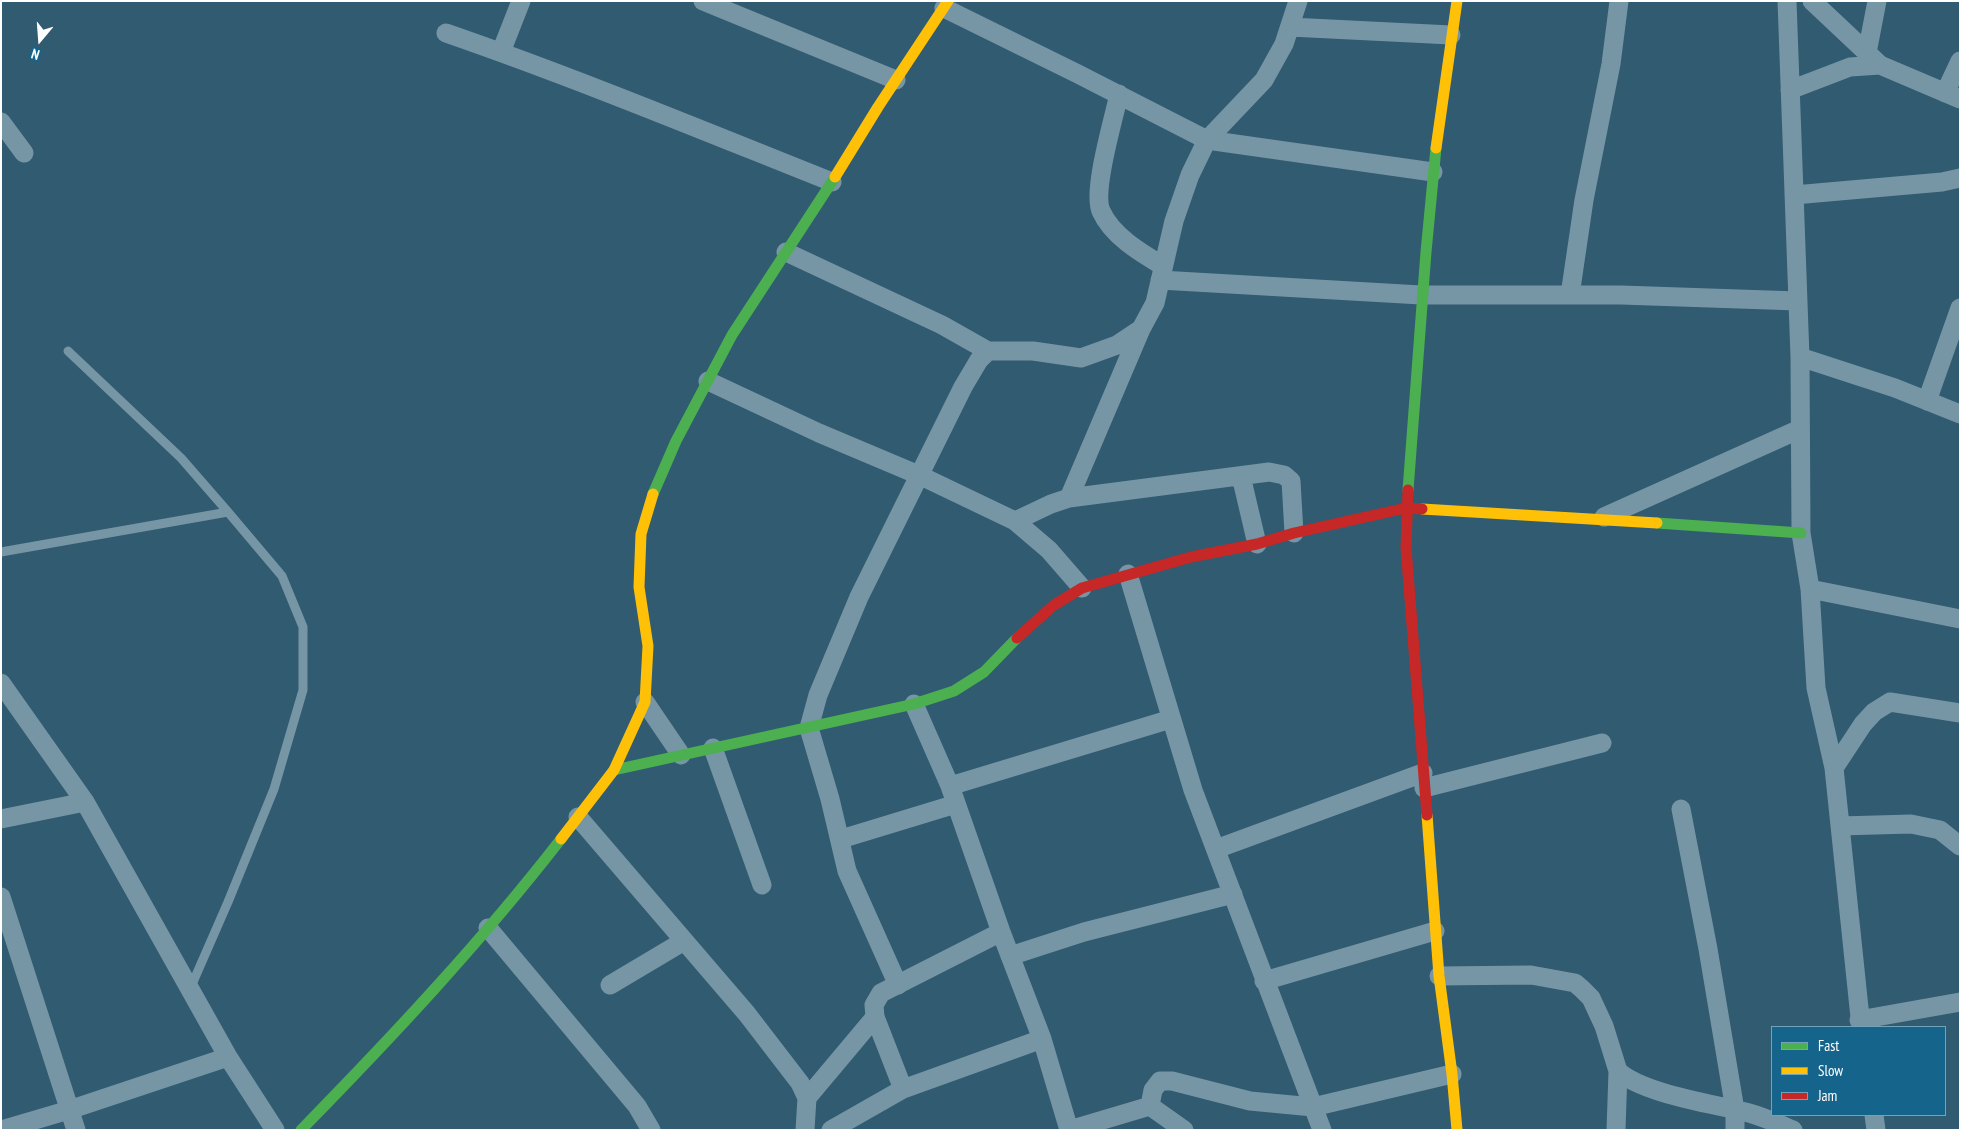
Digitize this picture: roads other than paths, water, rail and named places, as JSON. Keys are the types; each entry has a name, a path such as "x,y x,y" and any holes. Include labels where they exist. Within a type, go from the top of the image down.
{"street":[{"path":"501,52 521,1"},
{"path":"703,1 896,80"},
{"path":"1069,498 1141,329 1155,303 1174,220 1190,175 1207,140 1264,80 1284,44 1298,1"},
{"path":"1457,1 1433,172 1421,295 1411,467 1406,508 1406,548 1435,931 1457,1130"},
{"path":"1570,295 1584,200 1611,64 1619,1"},
{"path":"1787,1 1800,357 1801,534 1810,589 1816,688 1834,768 1860,1024 1960,1002"},
{"path":"1812,1 1873,59 1953,96 1960,61"},
{"path":"1873,59 1877,1"},
{"path":"301,1130 400,1028 488,928 614,770 645,702 648,646 639,587 641,534 649,502 676,441 732,335 832,182 878,107 946,5 1207,140 1433,172"},
{"path":"1290,27 1452,35"},
{"path":"446,33 501,52 832,182"},
{"path":"1790,90 1827,74 1873,59"},
{"path":"1119,94 1098,193 1100,210 1112,227 1162,273 1421,295 1570,295 1798,300"},
{"path":"1,122 24,153"},
{"path":"1794,195 1942,182 1960,178"},
{"path":"786,252 942,325 988,351 1032,351 1081,358 1117,345 1141,329"},
{"path":"1927,401 1960,308"},
{"path":"898,985 847,871 841,839 809,728 818,695 859,597 971,373 979,360 988,351"},
{"path":"1800,357 1895,388 1960,414"},
{"path":"708,381 819,433 921,476 1015,521 1049,550 1082,588"},
{"path":"1601,519 1800,429"},
{"path":"1015,521 1051,504 1069,498 1270,472 1284,475 1291,481 1294,532"},
{"path":"1241,476 1257,544"},
{"path":"614,770 914,704 954,691 984,672 1017,638 1054,605 1082,588 1191,557 1257,544 1294,532 1406,508 1601,519 1801,534"},
{"path":"1128,574 1193,790 1322,1130"},
{"path":"1810,589 1960,619"},
{"path":"1,683 85,802 228,1057 274,1130"},
{"path":"645,702 681,755"},
{"path":"1834,768 1863,724 1874,712 1890,702 1960,713"},
{"path":"914,704 953,795 1001,932 1042,1039 1069,1130 1150,1106"},
{"path":"841,839 953,795 1171,719"},
{"path":"1216,849 1424,781 1602,743"},
{"path":"713,748 762,885"},
{"path":"1,819 85,802"},
{"path":"1681,808 1708,949 1735,1110 1735,1130"},
{"path":"578,817 747,1014 800,1083 807,1098 806,1130"},
{"path":"1840,826 1911,824 1940,830 1960,846"},
{"path":"1010,956 1084,932 1233,894"},
{"path":"1,897 76,1130"},
{"path":"488,928 637,1106 651,1130"},
{"path":"1264,981 1435,931"},
{"path":"904,1088 874,1018 874,1004 881,993 1001,932"},
{"path":"610,985 684,941"},
{"path":"1439,976 1531,975 1575,983 1591,998 1604,1026 1618,1071 1616,1130"},
{"path":"807,1098 874,1018"},
{"path":"831,1130 904,1088 1042,1039"},
{"path":"1,1130 69,1110 228,1057"},
{"path":"1618,1071 1636,1083 1752,1114 1793,1130"},
{"path":"1150,1106 1153,1090 1160,1081 1172,1081 1250,1101 1314,1107 1452,1074"},
{"path":"1150,1106 1184,1130"},
{"path":"1874,1116 1876,1130"}],"lane":[{"path":"68,350 181,458 228,512 282,576 303,627 303,690 274,789 190,990"},
{"path":"1,552 228,512"}]}
